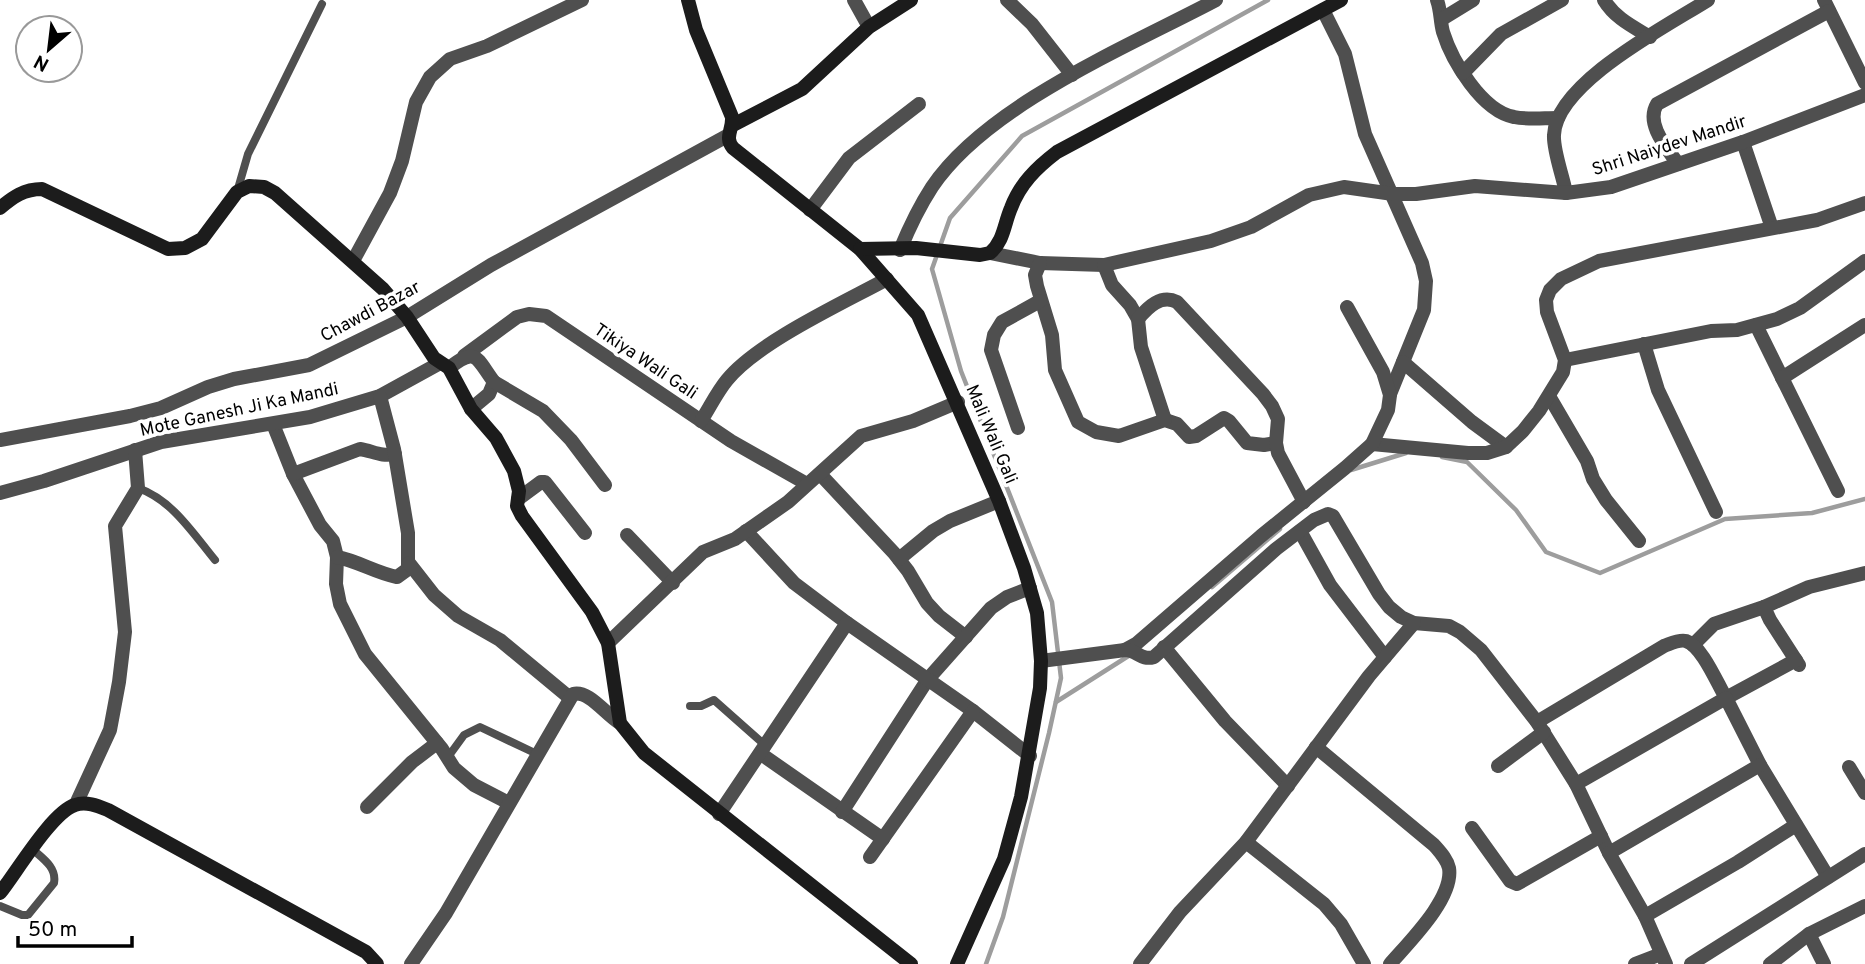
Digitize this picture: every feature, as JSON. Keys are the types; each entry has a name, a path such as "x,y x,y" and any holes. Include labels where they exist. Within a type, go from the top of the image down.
{"street":[{"path":"353,261 390,193 402,161 416,102 430,77 450,59 487,46 582,0"},
{"name":"Mali Wali Gali","path":"688,0 696,30 732,117 730,131 733,148 860,249 918,315 999,501 1037,613 1048,660 1040,688 1030,756 1003,859 957,964"},
{"path":"854,0 869,27"},
{"path":"730,131 802,89 869,27 911,0"},
{"path":"1007,0 1032,24 1072,75"},
{"path":"900,250 913,220 933,186 980,135 1041,92 1216,0"},
{"path":"860,249 916,248 980,255 990,253 1001,241 1010,209 1021,187 1036,169 1057,152 1341,0"},
{"path":"1437,0 1447,41 1463,73 1484,100 1497,111 1512,117 1558,118"},
{"path":"1442,19 1473,0"},
{"path":"1463,73 1501,34 1562,0"},
{"path":"1604,0 1622,21 1650,37"},
{"path":"1566,192 1554,136 1558,118 1569,98 1585,82 1708,0"},
{"path":"1678,164 1653,122 1657,104 1826,6 1865,83"},
{"path":"1132,653 1136,644 1372,444 1388,410 1390,396 1424,310 1426,281 1422,262 1365,134 1345,54 1323,10"},
{"name":"Shri Naiydev Mandir","path":"990,253 1040,263 1104,265 1211,241 1251,227 1309,195 1344,187 1393,194 1416,194 1475,186 1566,192 1611,187 1743,142 1865,95"},
{"path":"810,210 849,158 919,104"},
{"name":"Chawdi Bazar","path":"0,440 130,416 161,408 208,387 234,379 309,365 407,317 469,277 730,131"},
{"path":"1743,142 1772,228"},
{"path":"0,208 29,189 42,189 168,249 185,248 202,239 237,192 249,186 264,187 275,192 324,239 353,261 407,317 434,358 445,365 471,409 496,438 518,481 517,506 522,516 592,612 608,643 620,723"},
{"path":"1372,444 1468,453 1487,453 1506,447 1523,431 1563,372 1565,360 1547,312 1546,300 1550,290 1561,279 1599,261 1817,220 1865,204"},
{"path":"1565,360 1777,319 1800,308 1865,261"},
{"path":"1040,263 1035,275 1040,301 1052,335 1055,370 1078,422 1096,432 1119,436 1165,420 1177,424 1189,437 1196,436 1224,418 1230,421 1247,443 1276,443"},
{"path":"1104,265 1112,285 1130,305 1138,320 1141,347 1165,420"},
{"path":"701,421 728,379 752,357 887,279"},
{"path":"1138,320 1156,302 1171,299 1177,302 1272,406 1278,419 1276,443 1285,468 1304,502"},
{"path":"1018,428 991,350 994,335 1002,322 1040,301"},
{"path":"1347,307 1383,372 1390,396"},
{"name":"Tikiya Wali Gali","path":"445,365 464,355 517,317 529,314 545,317 701,421 807,484"},
{"path":"1756,325 1839,491"},
{"path":"1782,377 1865,325"},
{"path":"1644,344 1658,390 1716,512"},
{"path":"464,355 476,358 494,382 543,411 571,440 605,485"},
{"path":"1403,362 1472,422 1506,447"},
{"name":"Mote Ganesh Ji Ka Mandi","path":"0,493 160,442 310,417 380,396 445,365"},
{"path":"471,409 489,394 494,382"},
{"path":"337,557 350,559 383,574 397,577 408,569 408,533 395,454 380,396"},
{"path":"1549,396 1606,500 1639,541"},
{"path":"608,643 703,552 746,531 820,474 849,444 861,436 913,421 958,402"},
{"path":"273,424 293,474 320,525 333,541 337,557 336,584 340,604 365,654 454,768 474,785 509,803"},
{"path":"293,474 360,449 372,450 379,455 395,454"},
{"path":"76,804 110,730 119,682 125,632 115,526 138,488 135,450"},
{"path":"820,474 899,559 927,603 966,637"},
{"path":"518,499 541,482 545,482 585,533"},
{"path":"899,559 933,531 950,521 999,501"},
{"path":"1048,660 1132,653 1154,657 1276,549 1321,516 1333,516 1379,594 1401,617 1415,623 1450,626 1460,632 1481,650 1540,727 1576,784 1609,853 1645,916 1664,959 1635,964"},
{"path":"746,531 794,583 974,711 1030,756"},
{"path":"1300,531 1330,585 1385,657"},
{"path":"627,535 673,583"},
{"path":"1261,536 1276,549"},
{"path":"409,563 434,595 458,616 500,640 570,698"},
{"path":"1693,645 1714,624 1764,607 1809,587 1865,573"},
{"path":"842,812 928,679 991,608 1007,597 1030,588"},
{"path":"1576,784 1726,698 1798,663 1764,607"},
{"path":"719,814 847,623"},
{"path":"1140,964 1180,912 1246,842 1385,657 1415,623"},
{"path":"1498,766 1540,727 1664,646 1679,640 1693,645 1700,652 1760,765 1828,877"},
{"path":"1164,647 1225,721 1288,786"},
{"path":"411,964 446,913 570,698 580,692 588,695 605,713 620,723 644,753 911,964"},
{"path":"870,857 974,711"},
{"path":"367,807 412,762 437,743"},
{"path":"1316,747 1434,845 1445,858 1449,869 1443,895 1428,919 1390,964"},
{"path":"764,750 842,812 883,839"},
{"path":"1609,853 1760,765"},
{"path":"1849,767 1865,793"},
{"path":"0,893 31,848 64,811 76,804 92,804 108,810 366,952 377,964"},
{"path":"1645,916 1796,825"},
{"path":"1472,828 1510,881 1517,884 1601,836"},
{"path":"1246,842 1324,904 1340,924 1364,964"},
{"path":"1691,964 1865,854"},
{"path":"1770,964 1809,934 1865,906"},
{"path":"1809,934 1824,964"}],"lane":[{"path":"237,192 248,154 322,4"},
{"path":"138,488 154,494 168,504 215,560"},
{"path":"690,706 701,706 714,700 764,750"},
{"path":"448,757 464,735 480,727 537,754"},
{"path":"0,906 28,915 54,883 52,868 31,848"}],"waterway":[{"path":"986,964 1003,917 1061,678 1052,602 961,371 932,269 950,218 1022,136 1268,0"},
{"path":"1351,470 1406,453"},
{"path":"1442,457 1467,462 1516,510 1546,552 1600,573 1725,519 1812,513 1865,499"},
{"path":"1212,587 1280,529"},
{"path":"1056,702 1130,655"}]}
